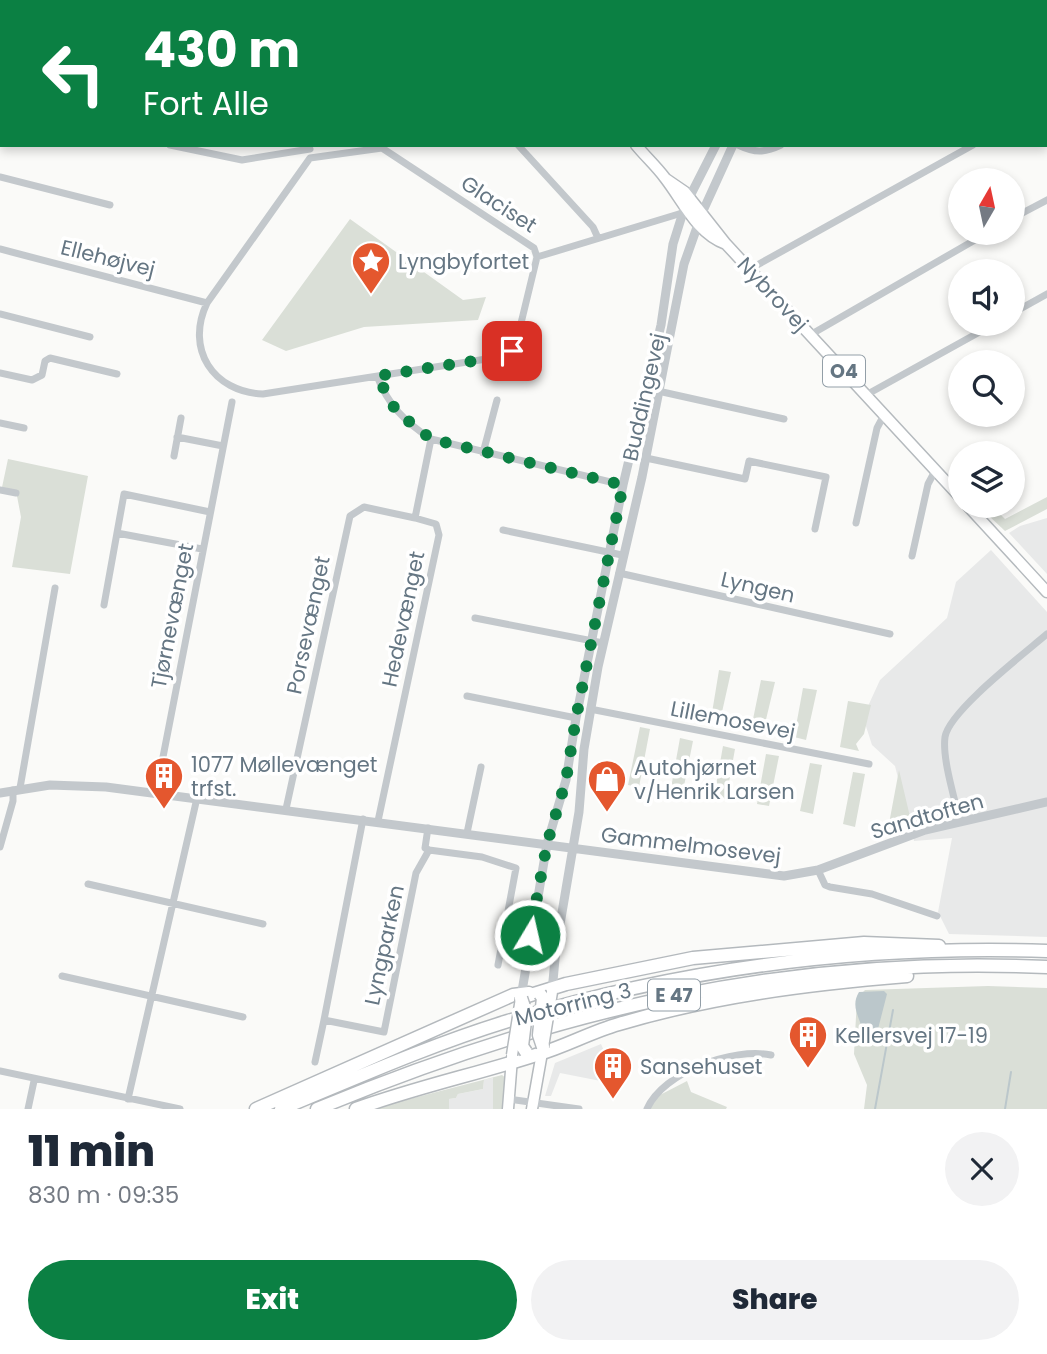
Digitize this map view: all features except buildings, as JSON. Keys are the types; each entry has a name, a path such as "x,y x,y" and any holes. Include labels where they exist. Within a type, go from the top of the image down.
{"highway":[{"path":"256,1109 537,993 641,967 736,953 864,943 926,943 967,951"},
{"name":"Motorring 3","path":"281,1109 405,1058 507,1021 607,994 708,973 803,960 967,951 1047,951"},
{"path":"356,1109 438,1080 542,1051 617,1024 745,994 817,983 1006,965"},
{"name":"Motorring 3","path":"317,1109 466,1051 554,1023 654,999 790,976 926,966 1047,967"},
{"path":"537,993 543,998 539,1035 542,1051"},
{"path":"537,993 526,1013 522,1046 526,1052 542,1051"}],"main road":[{"name":"Nybrovej","path":"637,147 666,179 685,206 700,218 714,240 726,244 750,269 948,485"},
{"path":"979,518 1047,592"},
{"name":"Buddingevej","path":"508,1104 512,1058 537,993"},
{"path":"533,1106 542,1051"}],"street":[{"path":"180,147 242,160 310,147 310,158"},
{"path":"520,147 593,227 598,238"},
{"name":"Buddingevej","path":"537,993 547,844 566,780 623,485 658,336 673,244 685,206 715,147"},
{"name":"Buddingevej","path":"537,993 572,848 579,812 590,709 622,555 646,458 684,264 700,218 735,147"},
{"path":"741,147 755,152 767,152 777,147"},
{"path":"750,269 969,147"},
{"name":"Glaciset","path":"382,148 534,248 537,257 519,340 509,354 263,394 235,390 214,375 201,353 198,327 207,303 310,158 382,148"},
{"path":"0,177 110,205"},
{"path":"1026,211 1047,200"},
{"path":"537,257 685,206"},
{"path":"810,335 966,245"},
{"name":"Ellehøjvej","path":"0,249 207,303"},
{"path":"1025,306 1047,294"},
{"path":"0,314 90,337"},
{"path":"866,395 972,336"},
{"path":"0,373 32,380 42,375 46,361 50,358 117,373"},
{"path":"377,376 396,411 431,439 623,485"},
{"path":"658,391 785,418"},
{"path":"483,453 497,400"},
{"name":"Tjørnevænget","path":"156,793 232,402"},
{"path":"856,523 877,428 884,415"},
{"path":"174,456 181,418"},
{"path":"0,423 24,428"},
{"path":"177,437 223,446"},
{"path":"415,518 431,439"},
{"path":"646,458 745,479 749,461 826,477 815,529"},
{"path":"912,556 928,484 934,471"},
{"path":"0,490 16,494"},
{"path":"104,605 124,494 210,512"},
{"name":"Porsevænget","path":"286,809 350,516 364,507 415,518"},
{"name":"Hedevænget","path":"377,821 439,535 436,524 415,518"},
{"path":"503,530 622,555"},
{"path":"117,533 202,549"},
{"name":"Lyngen","path":"619,573 890,635"},
{"path":"0,847 17,789 55,588"},
{"path":"475,618 603,643"},
{"path":"960,822 945,746 948,728 967,705 1047,634"},
{"path":"467,696 576,718"},
{"name":"Lillemosevej","path":"590,709 869,764"},
{"path":"467,833 481,767"},
{"name":"Gammelmosevej","path":"0,793 72,785 363,819 765,876 818,870"},
{"path":"128,1099 197,798"},
{"name":"Sandtoften","path":"818,870 901,837 1047,802"},
{"name":"Lyngparken","path":"314,1062 363,819"},
{"path":"428,828 425,848 429,850 482,857 516,868 515,885 498,965"},
{"name":"Lyngparken","path":"324,1020 384,1032 416,873 429,850"},
{"path":"818,870 825,885 830,887 872,894 937,916"},
{"path":"88,884 262,925"},
{"path":"62,976 243,1017"},
{"path":"647,1109 656,1094 697,1068 740,1052 771,1055"},
{"path":"0,1071 34,1081 180,1109"},
{"path":"27,1109 34,1081"},
{"path":"508,1104 579,1109"}],"shaded area":[{"path":"350,219 463,300 486,297 478,320 364,327 286,351 262,340"},
{"path":"8,459 88,476 70,574 12,567 21,517 17,496 1,492"},
{"path":"1047,497 1047,509 1005,531 991,518 1025,518 1025,509"},
{"path":"1047,518 1047,574 1009,533 1020,526"},
{"path":"991,550 1047,612 1047,937 949,934 938,912 952,838 914,841 895,766 872,745 863,717 880,680 947,618 956,582"},
{"path":"719,670 731,672 720,721 711,719"},
{"path":"761,680 775,682 763,732 751,729"},
{"path":"803,688 817,690 806,740 794,737"},
{"path":"848,701 871,705 864,734 856,744 859,751 840,747"},
{"path":"640,727 650,729 639,787 628,785"},
{"path":"680,738 693,741 683,791 671,788"},
{"path":"723,746 735,749 726,799 714,797"},
{"path":"766,754 779,756 769,806 757,804"},
{"path":"810,763 822,765 813,814 800,811"},
{"path":"899,770 911,821 888,829"},
{"path":"853,772 865,774 855,827 843,824"},
{"path":"988,986 1047,988 1047,1109 864,1109 867,1085 854,1054 857,998 865,990"},
{"path":"884,991 887,994 878,1029 862,1028 855,1006 859,992"},
{"path":"601,1044 611,1067 624,1075 626,1081 616,1084 560,1073 551,1096 545,1096 555,1063"},
{"path":"502,1075 506,1078 502,1109 493,1109 493,1078 484,1080 483,1089 458,1094 456,1098 449,1099 449,1109 371,1109"},
{"path":"494,1078 493,1109 449,1109 449,1099 456,1098 458,1094 483,1089 484,1080"},
{"path":"687,1081 691,1092 727,1107 726,1109 650,1109 656,1097"}],"waterway":[{"path":"875,1109 893,1010"},
{"path":"1005,1109 1011,1072"}],"place":[{"name":"Lyngbyfortet","path":"371,295"},
{"name":"1077 Møllevænget trfst.","path":"164,810"},
{"name":"Autohjørnet v/Henrik Larsen","path":"607,813"},
{"name":"Kellersvej 17-19","path":"808,1069"},
{"name":"Sansehuset","path":"613,1100"}],"route":[{"path":"512,351 499,357 377,376 396,411 412,427 431,439 623,485 621,508 576,718 566,780 547,844 530,935"}]}
